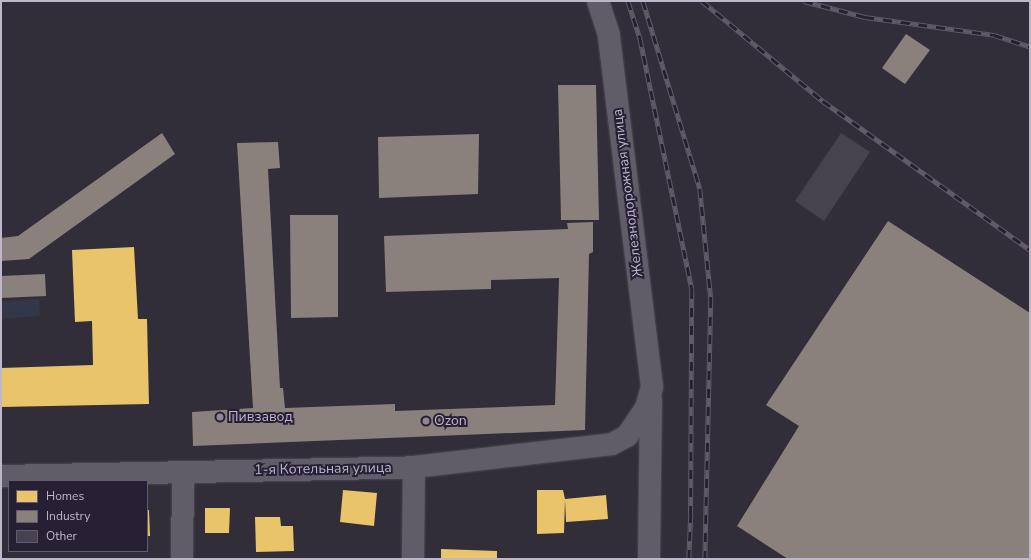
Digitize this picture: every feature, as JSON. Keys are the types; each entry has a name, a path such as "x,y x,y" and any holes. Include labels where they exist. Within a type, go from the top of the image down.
{"street":[{"name":"Железнодорожная улица","path":"598,1 609,35 652,387 649,559"},
{"name":"Железнодорожная улица","path":"636,424 646,408 652,387"},
{"name":"1-я Котельная улица","path":"1,476 414,467 612,444 627,436 636,424"},
{"path":"413,559 414,467"},
{"path":"182,559 183,472"}],"shaded area":[{"path":"39,299 40,316 1,319 1,301"}],"building: Homes":[{"path":"134,247 138,319 147,319 149,404 1,407 1,368 93,365 92,321 75,322 72,250"},
{"path":"343,490 377,493 374,526 340,522"},
{"path":"537,490 563,490 565,499 606,495 608,519 566,522 565,500 564,533 537,534"},
{"path":"205,508 230,508 229,533 205,533"},
{"path":"148,510 149,510 150,536 148,536"},
{"path":"255,517 280,517 281,526 293,526 294,551 256,552"},
{"path":"441,549 497,551 497,559 441,559"}],"building: Industry":[{"path":"906,34 930,50 905,84 882,68"},
{"path":"558,85 596,85 599,220 561,220"},
{"path":"162,133 175,154 29,259 1,261 1,238 18,236"},
{"path":"479,134 478,194 379,198 378,137"},
{"path":"278,142 280,168 268,169 280,388 283,388 285,408 395,404 395,411 555,405 559,278 491,280 491,289 386,292 384,236 568,229 567,223 593,222 593,252 589,254 585,430 193,446 192,412 253,408 237,143"},
{"path":"290,215 338,215 338,317 291,318"},
{"path":"888,221 1030,313 1030,559 788,559 737,526 799,426 766,405"},
{"path":"45,274 46,296 1,298 1,276"}],"building: Other":[{"path":"841,133 870,152 824,221 795,201"}],"railway":[{"path":"628,1 640,38 692,290 691,514 689,559"},
{"path":"643,1 700,189 711,299 705,559"},
{"path":"702,1 823,101 1030,250"},
{"path":"804,1 865,17 994,35 1030,47"}],"place":[{"name":"Пивзавод","path":"220,417"},
{"name":"Ozon","path":"426,421"}]}
